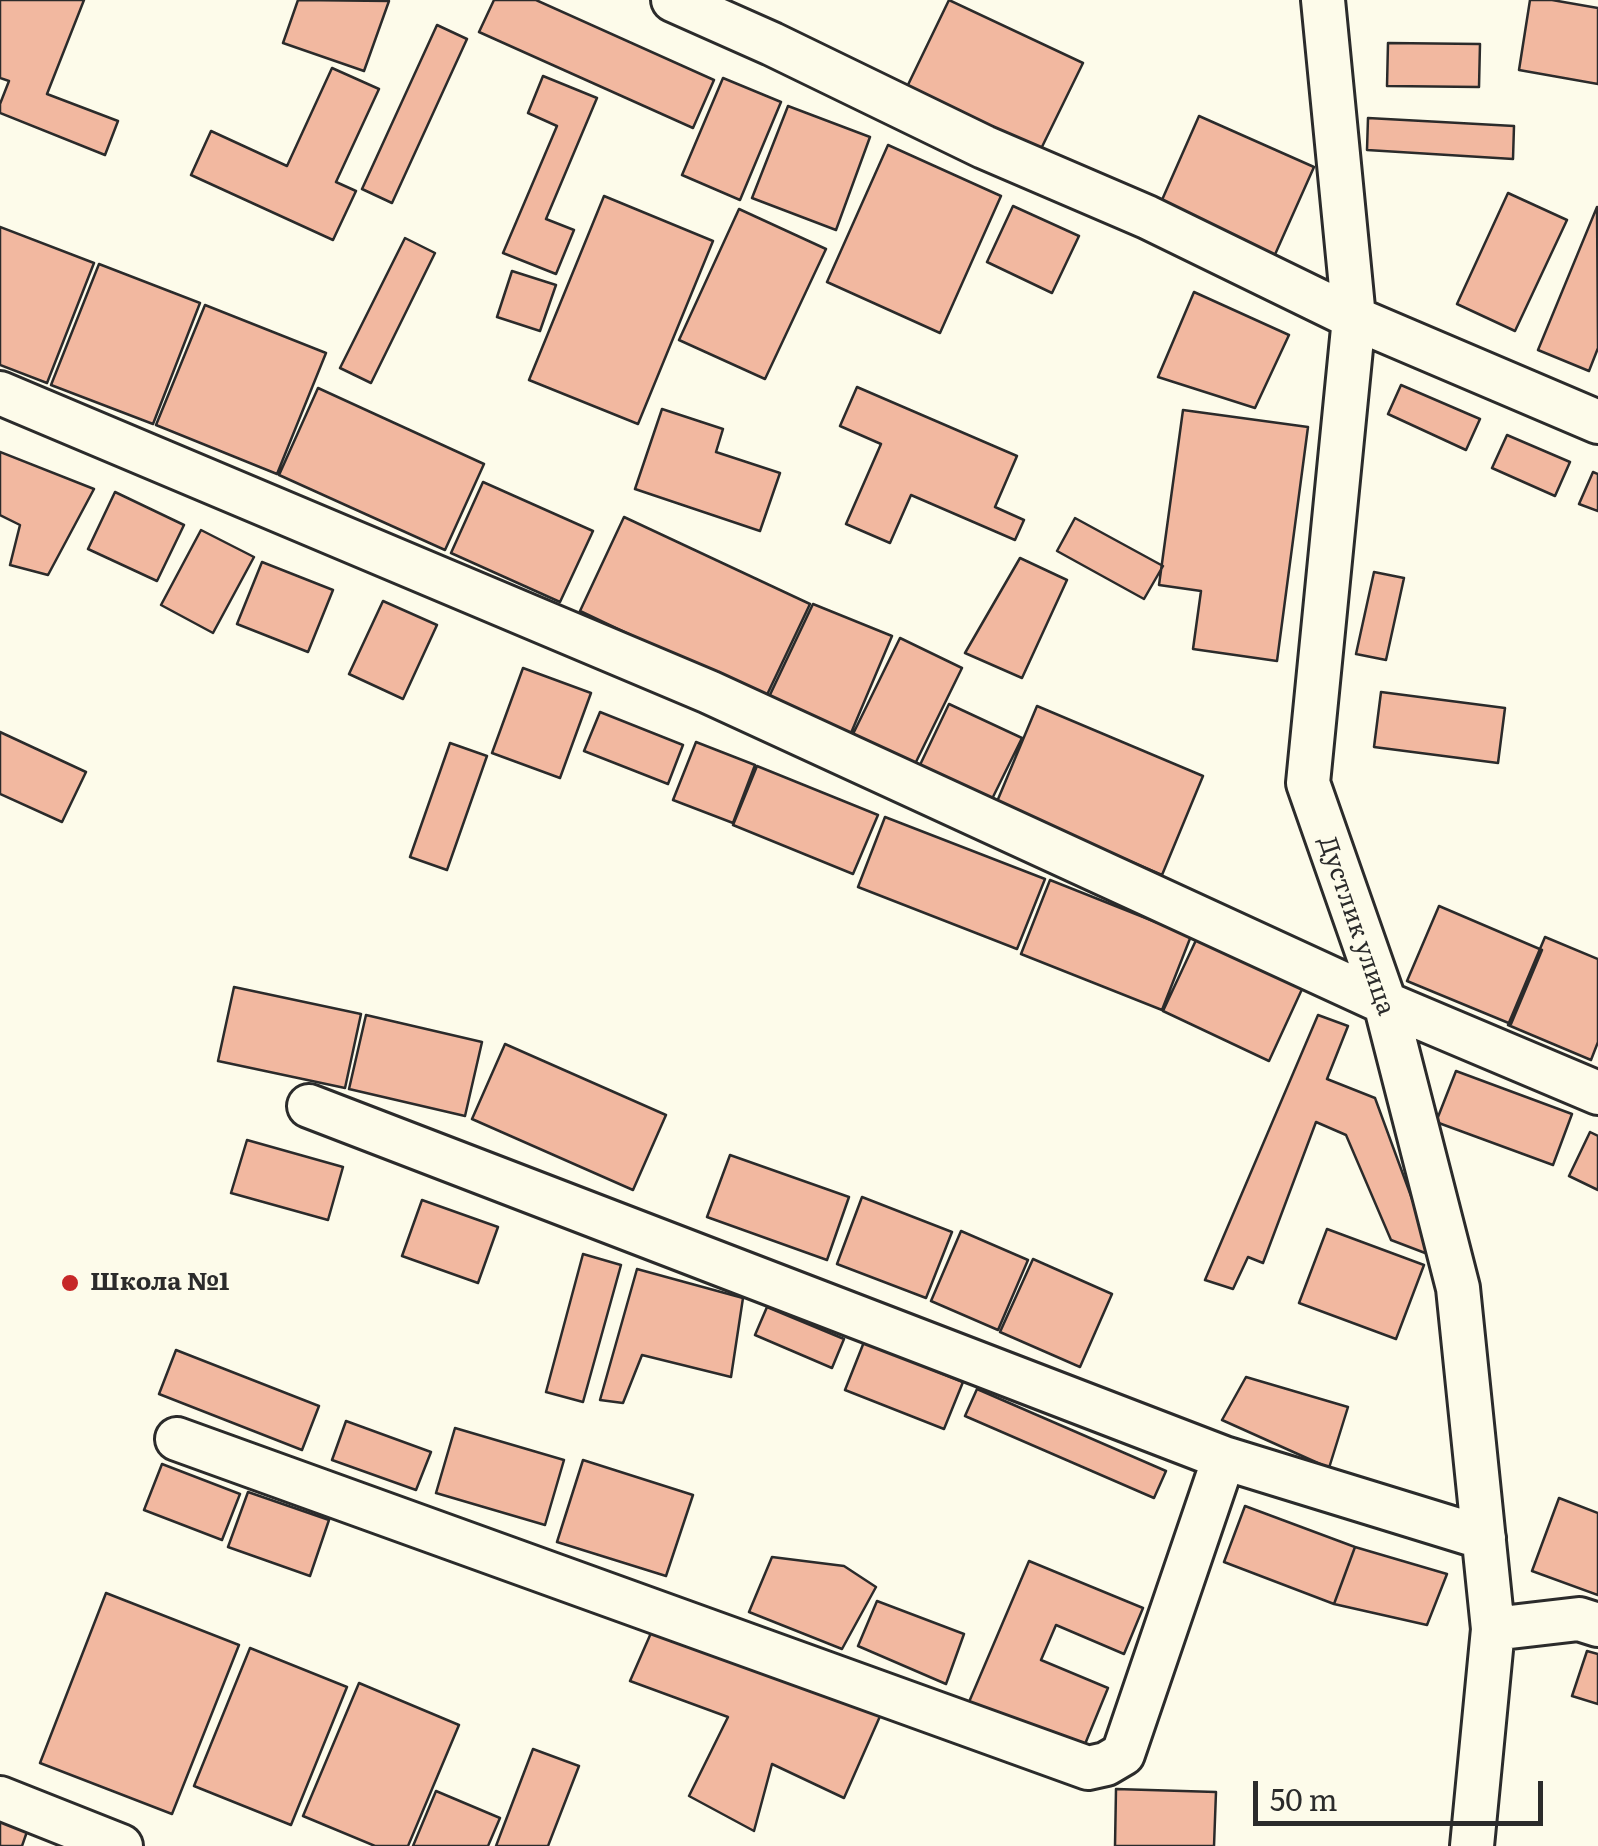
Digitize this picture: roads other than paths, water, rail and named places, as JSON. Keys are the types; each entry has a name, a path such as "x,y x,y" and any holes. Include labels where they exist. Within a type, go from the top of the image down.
{"street":[{"path":"673,0 984,147 1147,217 1354,318 1598,422"},
{"name":"Дустлик улица","path":"1323,0 1354,318 1308,783 1384,1004 1458,1288 1492,1629 1472,1846"},
{"path":"0,393 709,692 1384,1004 1598,1093"},
{"path":"309,1106 1224,1458 1484,1538"},
{"path":"178,1439 1088,1768 1123,1754 1224,1458"},
{"path":"1492,1629 1580,1619 1598,1624"},
{"path":"0,1798 121,1846"}],"place":[{"name":"Школа №1","path":"70,1283"}]}
